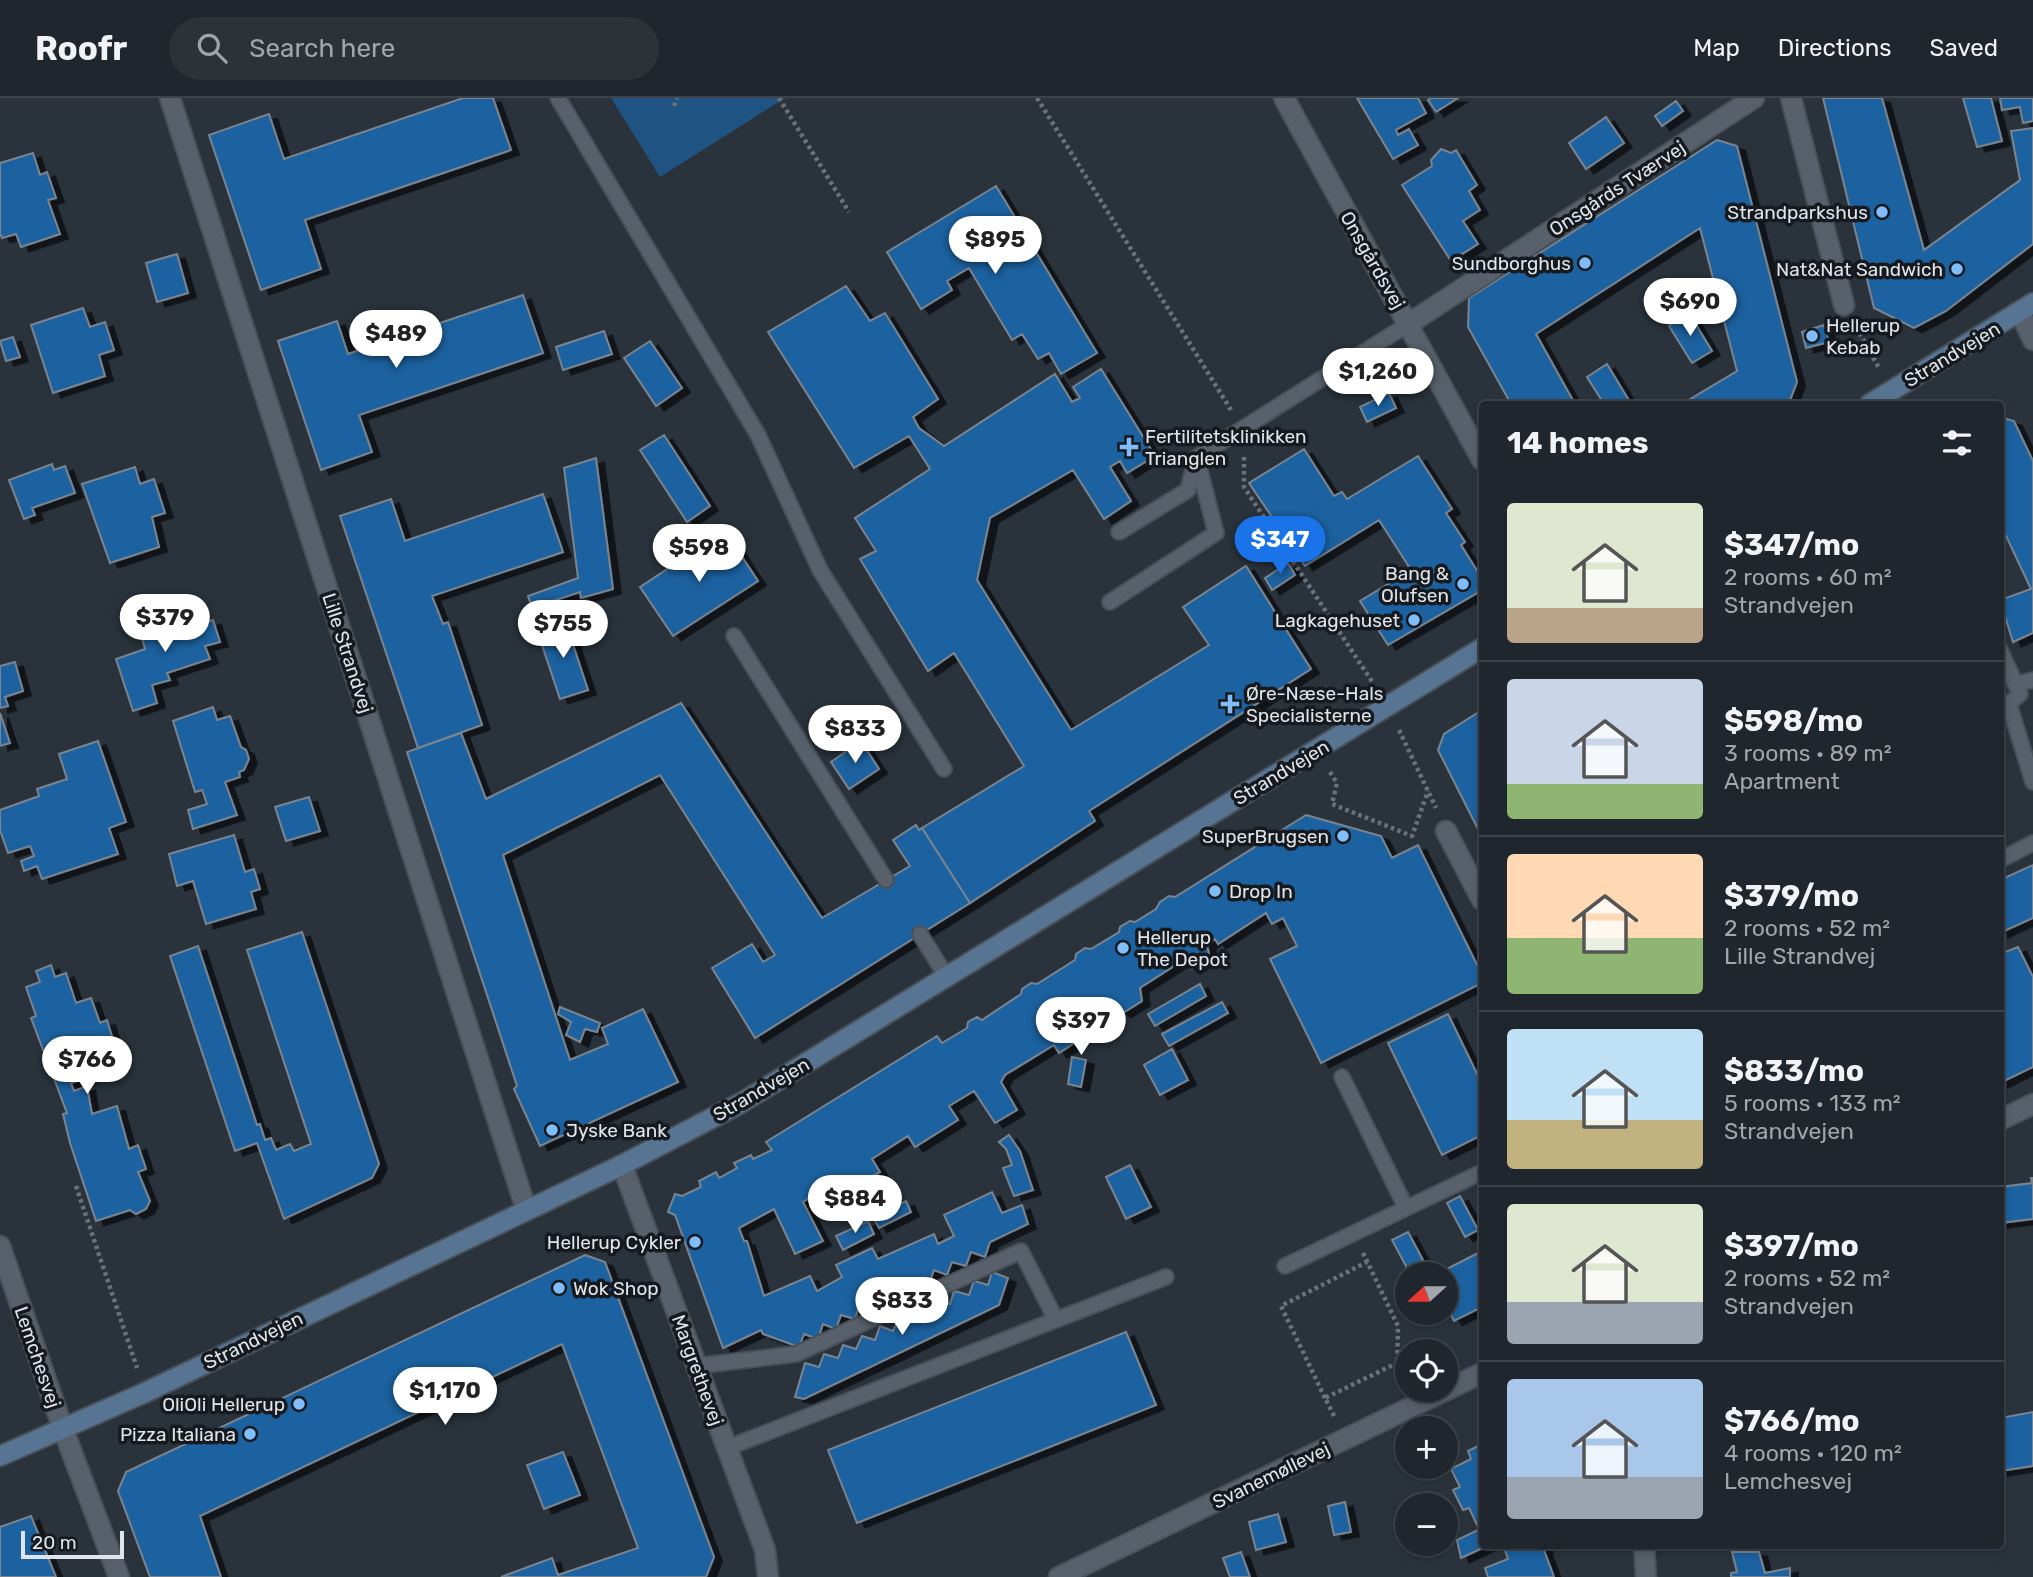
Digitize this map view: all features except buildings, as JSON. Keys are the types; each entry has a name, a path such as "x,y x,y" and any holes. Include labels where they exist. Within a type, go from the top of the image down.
{"main road":[{"name":"Strandvejen","path":"1875,401 2027,307"},
{"name":"Strandvejen","path":"0,1456 144,1393 622,1165 741,1103 1479,650"}],"street":[{"name":"Lille Strandvej","path":"170,98 526,1209"},
{"name":"Onsgårdsvej","path":"1284,98 1312,155 1410,323 1479,454"},
{"name":"Onsgårds Tværvej","path":"1410,323 1754,98"},
{"path":"1791,98 1844,305"},
{"path":"2027,307 2033,340"},
{"path":"1446,831 1479,894"},
{"path":"2004,1118 2033,1104"},
{"name":"Margrethevej","path":"622,1165 765,1550 769,1577"},
{"name":"Lemchesvej","path":"0,1246 62,1429 119,1577"},
{"name":"Svanemøllevej","path":"1059,1577 1479,1374"},
{"path":"1644,1549 1646,1577"}],"lane":[{"path":"558,98 758,435 820,570 944,769"},
{"path":"1119,532 1188,490 1196,458 1410,323"},
{"path":"1110,602 1216,533 1196,458"},
{"path":"734,636 886,880"},
{"path":"2004,659 2020,694 2004,707 2033,782"},
{"path":"2015,684 2033,680"},
{"path":"2004,858 2033,844"},
{"path":"920,934 946,976"},
{"path":"1342,1077 1406,1209"},
{"path":"1286,1266 1479,1173"},
{"path":"696,1366 796,1354 1021,1251 1056,1320"},
{"path":"727,1448 1166,1277"}],"path":[{"path":"674,106 677,98"},
{"path":"779,98 849,212"},
{"path":"1037,98 1243,429 1244,487 1387,705 1446,831"},
{"path":"1844,305 1892,390"},
{"path":"1316,751 1337,783 1332,804 1412,836 1428,791"},
{"path":"76,1186 144,1393"},
{"path":"1353,1233 1398,1326 1398,1339"},
{"path":"1345,1440 1281,1306 1367,1262"},
{"path":"1325,1398 1395,1364"},
{"path":"1411,1402 1413,1407"}],"shaded area":[{"path":"611,98 785,98 660,177"}],"place":[{"name":"Strandparkshus","path":"1882,212"},
{"name":"Sundborghus","path":"1585,263"},
{"name":"Nat&Nat Sandwich","path":"1957,269"},
{"name":"Hellerup Kebab","path":"1812,336"},
{"name":"Fertilitetsklinikken Trianglen","path":"1129,447"},
{"name":"Bang & Olufsen","path":"1463,584"},
{"name":"Lagkagehuset","path":"1414,620"},
{"name":"Øre-Næse-Hals Specialisterne","path":"1230,704"},
{"name":"SuperBrugsen","path":"1343,836"},
{"name":"Drop In","path":"1215,891"},
{"name":"Hellerup The Depot","path":"1123,948"},
{"name":"Jyske Bank","path":"552,1130"},
{"name":"Hellerup Cykler","path":"695,1242"},
{"name":"Wok Shop","path":"559,1288"},
{"name":"OliOli Hellerup","path":"299,1404"},
{"name":"Pizza Italiana","path":"250,1434"}]}
